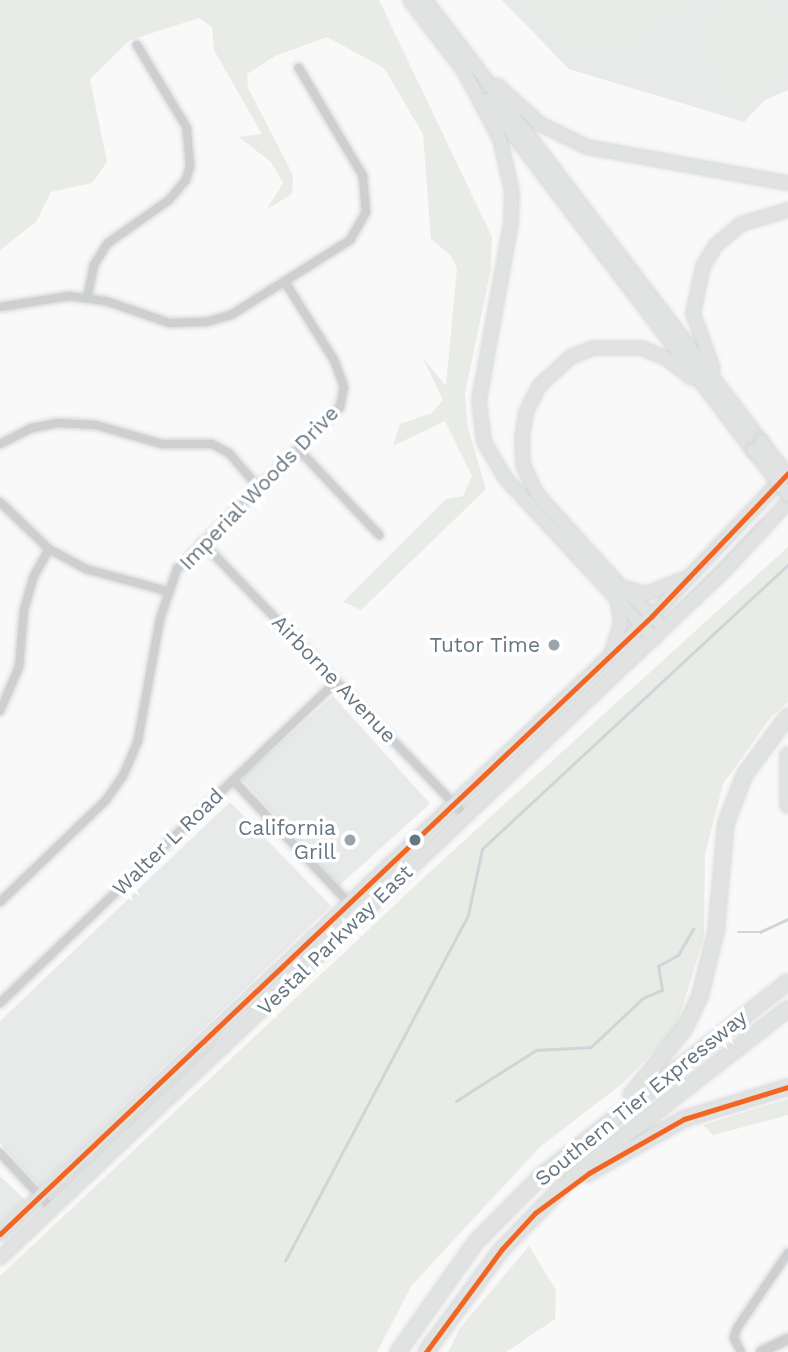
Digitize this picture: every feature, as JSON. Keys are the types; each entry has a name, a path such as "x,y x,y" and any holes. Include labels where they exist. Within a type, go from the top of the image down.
{"highway":[{"path":"614,1115 671,1048 700,996 716,931 726,823 745,774 788,716"},
{"path":"788,755 788,805"},
{"name":"Southern Tier Expressway","path":"398,1352 447,1279 494,1222 614,1115 788,982"},
{"name":"Southern Tier Expressway","path":"426,1352 474,1284 535,1213 600,1153 788,1009"},
{"path":"535,1213 589,1173 684,1119 788,1087"}],"main road":[{"path":"410,0 467,65 720,396 757,445 788,495"},
{"path":"425,0 467,65 500,139 512,192 511,223 479,401 484,442 506,479 647,620 664,628"},
{"path":"467,65 540,124 587,147 788,183"},
{"path":"720,396 696,331 693,302 699,277 716,245 732,230 764,214 788,211"},
{"path":"611,654 621,624 619,592 548,510 526,473 522,438 530,401 553,370 572,356 618,345 666,358 720,396"},
{"path":"757,445 788,474"},
{"name":"Vestal Parkway East","path":"0,1234 647,620 788,474"},
{"name":"Vestal Parkway East","path":"0,1258 654,639 788,502"},
{"path":"619,592 656,592 701,567"},
{"path":"647,620 654,639"}],"street":[{"path":"87,298 94,265 108,243 178,192 190,166 187,128 137,45"},
{"path":"0,307 35,298 87,298 169,323 206,322 232,315 350,240 362,223 368,198 356,160 299,68"},
{"name":"Imperial Woods Drive","path":"0,902 106,800 123,776 138,740 167,591 177,569 299,450 343,401 342,380 330,354 285,282"},
{"path":"0,444 32,428 58,423 96,425 162,444 212,444 229,453 259,488"},
{"path":"299,450 379,535"},
{"path":"0,502 49,549 100,575 167,591"},
{"name":"Airborne Avenue","path":"202,542 466,816"},
{"path":"0,711 19,667 24,610 34,576 49,549"},
{"name":"Walter L Road","path":"0,1003 336,682"},
{"path":"233,780 349,903"},
{"path":"0,1153 52,1209"},
{"path":"740,1352 734,1338 737,1328 788,1253"},
{"path":"761,1352 788,1339"}],"shaded area":[{"path":"0,0 379,0 492,237 491,268 465,394 468,428 486,489 361,610 343,602 446,499 463,496 472,476 445,421 393,446 400,424 432,413 443,400 423,358 446,386 457,268 450,255 431,239 423,134 384,68 327,37 275,56 247,74 248,88 293,175 292,194 267,209 283,183 271,162 239,137 262,134 214,50 212,27 199,18 130,40 90,79 107,162 92,183 51,192 36,222 0,250"},
{"path":"502,0 788,0 788,90 765,100 744,122 569,69"},
{"path":"527,0 689,0 627,47 591,51 569,42"},
{"path":"720,0 764,0 788,21 788,63 745,109 720,82 713,65 709,32"},
{"path":"766,519 737,550 663,620 759,520"},
{"path":"788,547 788,702 771,717 723,784 705,855 704,936 676,1028 623,1083 540,1147 412,1285 377,1352 0,1352 0,1276 434,868"},
{"path":"333,696 430,804 339,886 242,778"},
{"path":"230,802 331,906 39,1186 0,1143 0,1021"},
{"path":"223,1032 204,1059 52,1202 48,1198"},
{"path":"788,1099 788,1115 713,1135 703,1125"},
{"path":"0,1176 25,1200 0,1224"},
{"path":"529,1246 556,1290 555,1319 506,1352 448,1352 460,1328"}],"waterway":[{"path":"285,1261 468,915 482,849 788,565"},
{"path":"738,932 760,932 788,919"},
{"path":"456,1101 536,1050 591,1047 643,998 662,990 658,966 678,955 693,929"}],"transit line":[{"path":"0,1234 652,616 788,473"},
{"path":"426,1352 502,1249 535,1213 589,1173 684,1119 788,1087"}],"place":[{"name":"Tutor Time","path":"554,645"},
{"name":"California Grill","path":"350,840"}]}
